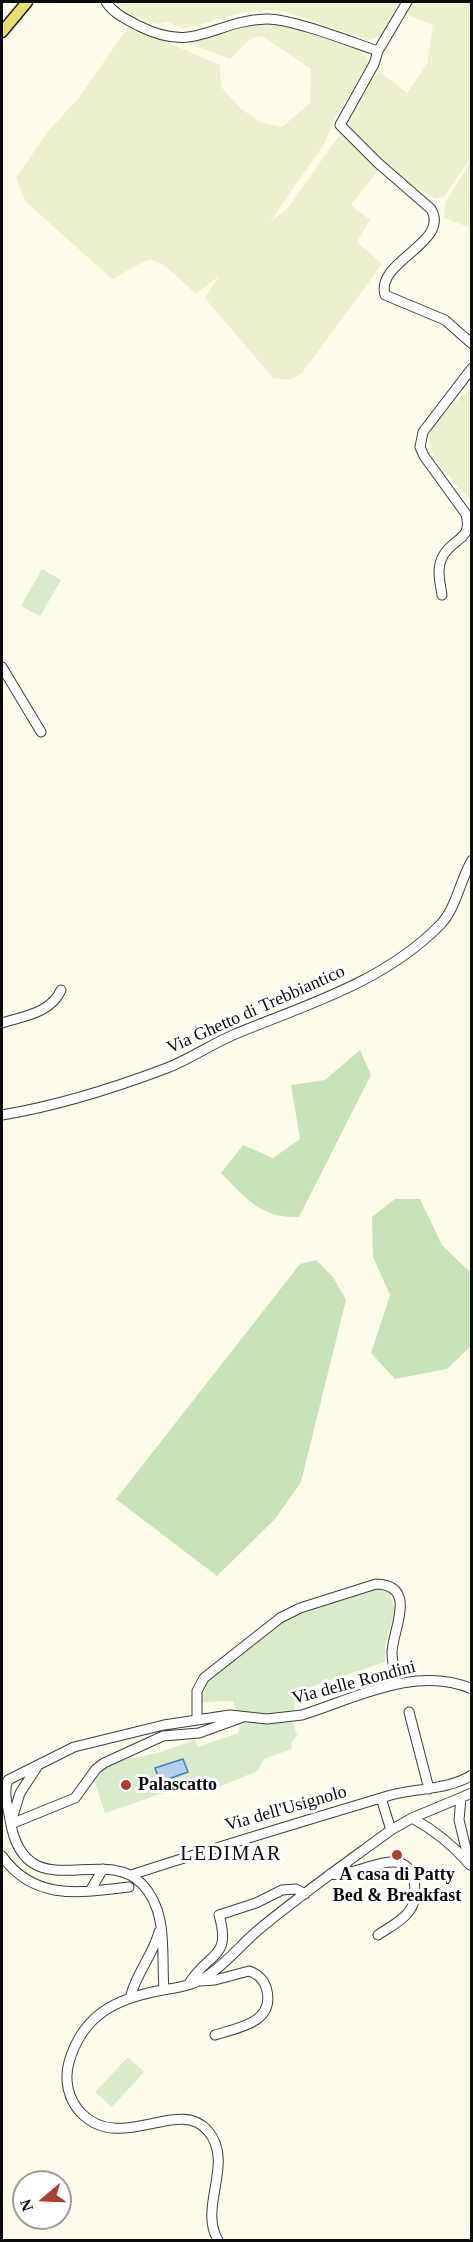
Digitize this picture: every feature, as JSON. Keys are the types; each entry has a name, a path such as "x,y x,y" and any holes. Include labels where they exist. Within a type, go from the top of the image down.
{"main road":[{"path":"2,32 27,2"}],"street":[{"path":"106,2 120,16 154,33 174,39 185,39 247,22 268,19 378,51"},
{"path":"407,2 378,51 374,64 341,119 340,125 378,163 431,209 435,216 435,224 426,237 391,271 384,282 385,295 445,320 471,344"},
{"path":"442,595 439,576 440,563 449,548 466,534 468,522 466,513 420,447 423,432 471,368"},
{"path":"2,667 41,732"},
{"name":"Via Ghetto di Trebbiantico","path":"2,1115 38,1109 169,1067 229,1037 309,1006 362,982 388,966 440,925 449,914 471,860"},
{"path":"2,1023 46,1008 55,1002 61,990"},
{"path":"196,1718 197,1691 204,1678 280,1618 300,1608 376,1584 386,1584 393,1589 401,1605 392,1652 398,1684"},
{"name":"Via delle Rondini","path":"11,1824 5,1778 74,1747 196,1718 244,1716 267,1719 302,1715 398,1684 434,1679 453,1681 471,1689"},
{"path":"409,1712 429,1789"},
{"name":"Via delle Rondini","path":"11,1824 64,1805 75,1798 96,1769 104,1763 163,1736 199,1733 244,1716"},
{"name":"Via delle Rondini","path":"11,1824 20,1793 40,1764"},
{"name":"Via dell'Usignolo","path":"131,1875 381,1798 429,1789 471,1775"},
{"path":"200,1981 257,1931 391,1830 412,1818 471,1793"},
{"path":"381,1798 391,1830"},
{"path":"461,1798 459,1820 471,1867"},
{"path":"412,1818 435,1830 471,1867"},
{"path":"11,1824 18,1845 24,1854 43,1868 69,1872 103,1869 131,1875 152,1898 161,1924 164,1989"},
{"path":"2,1856 21,1878 36,1886 52,1890 90,1891 129,1887"},
{"path":"330,1874 349,1875 389,1861 397,1861 405,1866 415,1887 412,1907 406,1916 378,1935"},
{"path":"90,1891 103,1869"},
{"path":"188,1985 224,1941 219,1915 256,1903 289,1888 305,1894"},
{"path":"130,1995 135,1980 156,1943 161,1924"},
{"path":"215,2035 254,2022 262,2016 267,2008 267,1988 262,1979 249,1971 215,1980 130,1995 98,2014 83,2032 73,2051 68,2068 70,2099 88,2120 102,2127 134,2128 173,2119 186,2119 198,2123 208,2131 216,2145 219,2165 212,2212 212,2228 218,2241"}],"green space":[{"path":"116,2 400,2 382,35 369,40 286,12 269,10 244,12 183,29 167,21 157,24 135,16 124,11"},
{"path":"409,2 471,2 471,157 444,197 436,199 413,186 348,131 345,122 379,71 407,93 427,64 433,25 403,13"},
{"path":"266,23 284,25 361,50 367,56 368,64 336,116 324,144 270,222 287,209 341,133 379,169 351,205 370,220 357,242 382,264 302,373 289,380 273,378 205,298 219,276 196,294 164,265 151,260 112,279 26,202 16,178 49,130 77,100 129,26 220,65 221,87 241,109 260,122 282,127 310,103 311,69 262,36 252,38 230,59 188,43 247,25"},
{"path":"471,161 471,228 444,218 445,203"},
{"path":"471,388 471,501 438,463 431,449 429,435 438,419"},
{"path":"42,569 61,580 40,616 21,606"},
{"path":"360,1050 371,1075 299,1217 274,1214 255,1205 221,1173 243,1145 273,1158 300,1139 291,1085 325,1080"},
{"path":"395,1199 420,1199 442,1245 472,1274 471,1346 447,1369 395,1379 371,1353 390,1295 373,1257 372,1217"},
{"path":"316,1260 333,1277 346,1300 301,1482 275,1519 217,1576 116,1499 300,1264"},
{"path":"377,1587 388,1590 395,1610 385,1646 385,1662 296,1692 293,1723 297,1735 291,1743 292,1749 264,1759 257,1771 212,1790 207,1778 105,1813 94,1780 105,1768 120,1761 158,1753 195,1740 198,1747 238,1733 240,1723 233,1701 203,1702 198,1697 203,1683 287,1617"},
{"path":"128,2057 144,2072 112,2107 95,2092"}],"water":[{"path":"183,1759 188,1772 160,1782 155,1768"}],"place":[{"name":"Palascatto","path":"126,1785"},
{"name":"A casa di Patty Bed & Breakfast","path":"397,1855"}],"district":[{"name":"LEDIMAR","path":"231,1855"}]}
